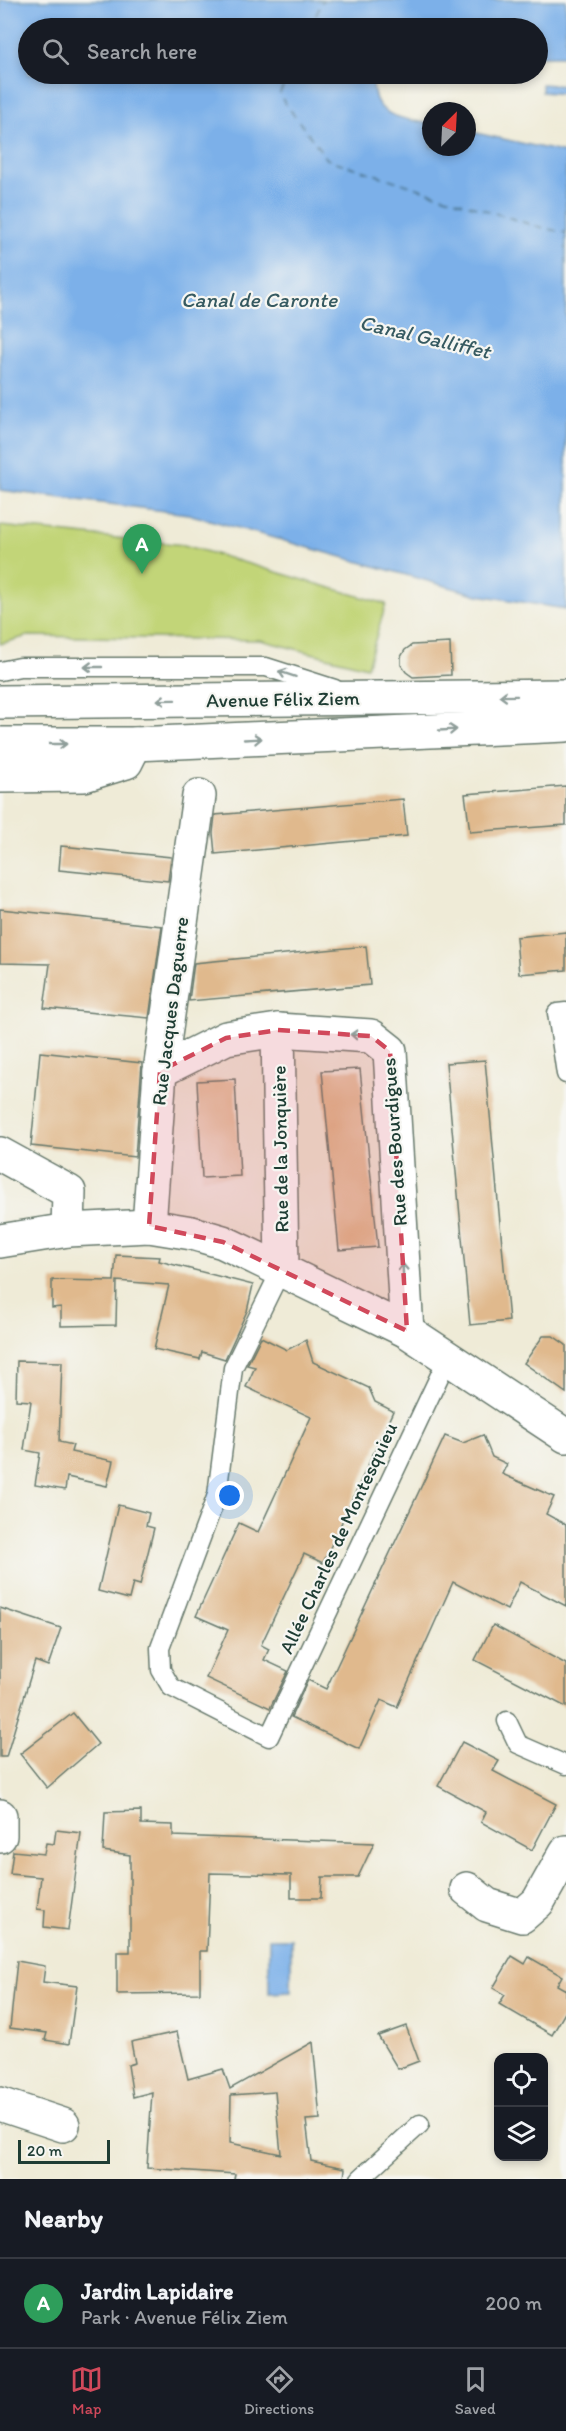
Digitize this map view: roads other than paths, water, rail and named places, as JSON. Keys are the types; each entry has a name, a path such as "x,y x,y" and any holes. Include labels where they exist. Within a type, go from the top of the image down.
{"street":[{"name":"Avenue Félix Ziem","path":"0,702 566,696"},
{"name":"Avenue Félix Ziem","path":"0,744 135,744 566,725"},
{"path":"0,777 84,775 126,762 135,744"},
{"name":"Rue Jacques Daguerre","path":"149,1226 160,1071 199,795"},
{"name":"Rue des Bourdigues","path":"160,1071 226,1038 278,1030 371,1036 390,1051 407,1331"},
{"name":"Rue de la Jonquière","path":"278,1030 282,1268"},
{"path":"0,1154 69,1192 68,1230"},
{"path":"0,1241 68,1230 149,1226 192,1233 223,1242 282,1268 407,1331 566,1436"},
{"path":"0,1816 0,1836"},
{"path":"467,1889 487,1905 522,1916 538,1902 566,1852"},
{"path":"0,2104 63,2125"}],"lane":[{"path":"0,671 20,667 266,667 363,698"},
{"path":"561,1012 566,1074"},
{"name":"Allée Charles de Montesquieu","path":"282,1268 233,1368 217,1495 160,1648 160,1670 171,1687 269,1737 448,1358"},
{"path":"507,1721 518,1744 566,1765"},
{"path":"360,2179 420,2124"}],"water":[{"name":"Canal de Caronte","path":"0,0 566,0 566,56 548,56 548,18 18,18 18,84 373,84 377,101 388,113 422,122 422,156 476,156 476,133 566,153 566,609 478,595 188,514 0,490"},
{"path":"542,84 566,86 566,94 542,92"},
{"path":"269,1939 291,1939 291,1992 269,1993"}],"place":[{"name":"Jardin Lapidaire","path":"142,574"}],"water label":[{"name":"Canal Galliffet","path":"425,337"}]}
